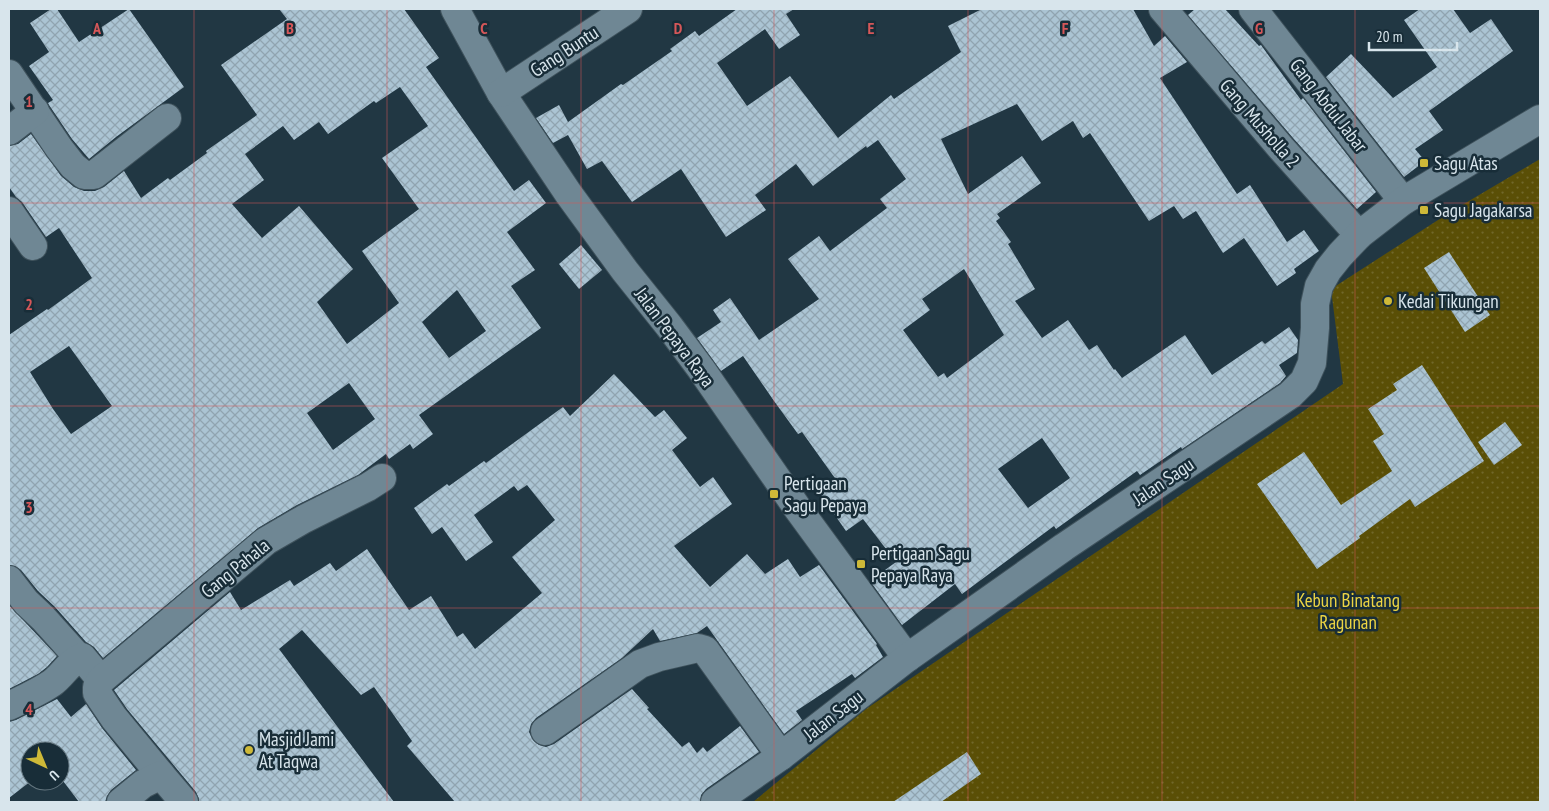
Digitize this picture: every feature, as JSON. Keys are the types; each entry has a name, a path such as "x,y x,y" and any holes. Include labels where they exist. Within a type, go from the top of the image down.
{"street":[{"name":"Jalan Pepaya Raya","path":"455,9 501,93 568,193 625,271 701,369 798,509 907,658"},
{"name":"Gang Buntu","path":"501,93 628,9"},
{"name":"Gang Musholla 2","path":"1162,9 1359,236"},
{"name":"Gang Abdul Jabar","path":"1253,9 1404,201"},
{"path":"9,74 73,166 88,176 94,175 168,118"},
{"path":"9,131 35,111"},
{"name":"Jalan Sagu","path":"715,802 781,756 907,658 1072,541 1290,395 1304,381 1312,363 1315,304 1319,286 1328,270 1359,236 1404,201 1540,119"},
{"path":"9,210 32,246"},
{"name":"Gang Pahala","path":"101,680 266,541 382,478"},
{"path":"9,580 26,602 80,658 82,657 101,680 96,690 97,693 114,718 184,802"},
{"path":"546,731 640,664 659,657 698,648 705,650 781,756"},
{"path":"9,706 52,683 80,658"},
{"path":"121,802 143,784 161,775"}],"green space":[{"name":"Kebun Binatang Ragunan","path":"1540,159 1540,802 753,802 866,709 1343,384 1331,289 1452,211"}],"building":[{"path":"51,9 57,9 79,42 129,9 184,87 89,159 72,139 49,105 48,103 53,100 29,66 49,52 30,23"},
{"path":"279,9 404,9 439,58 426,67 514,191 529,180 546,203 507,232 535,270 511,286 541,328 419,415 433,434 413,449 410,444 389,459 386,454 358,475 297,505 258,528 103,658 38,591 21,570 9,565 9,335 92,278 59,228 46,237 22,202 9,187 9,146 18,144 31,134 61,176 74,187 84,191 95,191 104,187 124,171 141,198 168,178 170,180 207,153 206,151 257,115 221,65 287,19","holes":["400,87 428,126 382,158 419,209 362,251 399,303 347,344 317,302 353,269 299,206 262,238 232,204 264,180 245,154 283,126 294,140 319,122 328,134 374,101 376,103","457,290 486,331 449,358 422,322","69,346 112,406 71,434 30,372","349,383 375,419 333,450 307,413"]},
{"path":"737,9 794,9 786,14 800,35 779,49 765,29 717,63 747,106 790,76 838,138 891,95 894,99 961,52 948,26 982,9 1133,9 1154,46 1165,36 1187,62 1160,78 1237,194 1250,185 1287,242 1304,230 1319,251 1294,269 1296,273 1277,286 1244,238 1223,253 1196,211 1183,219 1174,206 1149,221 1090,133 1083,138 1073,121 1042,141 1017,104 941,139 968,194 1022,156 1041,183 997,214 1000,218 996,221 1011,242 1008,244 1035,289 1015,301 1042,338 1068,320 1089,350 1097,345 1114,370 1122,378 1185,335 1212,375 1262,341 1265,344 1289,327 1298,340 1297,353 1279,365 1286,376 1280,383 1182,449 1181,447 1140,475 1137,471 1056,529 1054,526 962,594 955,584 902,625 870,581 896,562 863,519 846,531 820,494 837,481 802,432 798,434 743,356 721,371 697,338 721,322 713,310 730,298 759,340 819,299 788,259 819,236 830,251 887,208 880,199 906,179 878,140 867,148 866,146 813,186 796,164 755,195 766,210 726,237 681,169 632,202 602,161 587,169 568,135 553,143 536,118 559,105 568,122 621,84 623,85 672,51 670,49 695,31 699,36","holes":["964,269 1004,335 947,378 944,373 938,377 903,330 930,310 922,299","1042,438 1070,478 1028,508 998,469"]},
{"path":"1195,9 1225,9 1259,46 1261,45 1301,100 1303,98 1376,192 1357,209 1293,138 1188,15"},
{"path":"1420,9 1453,9 1470,33 1491,19 1513,51 1429,111 1443,130 1415,149 1425,161 1404,177 1326,77 1351,54 1393,98 1437,67 1404,20"},
{"path":"581,245 602,270 579,289 559,264"},
{"path":"1449,252 1490,315 1465,332 1424,268"},
{"path":"1422,365 1484,461 1415,507 1410,499 1317,569 1257,484 1304,452 1341,505 1392,471 1373,441 1384,434 1368,409 1397,390 1393,384"},
{"path":"614,374 655,417 664,410 687,438 672,450 700,487 713,477 732,504 674,546 710,587 747,554 765,574 788,559 800,577 819,565 877,644 883,657 855,678 852,674 796,711 802,720 784,734 707,626 697,633 660,641 653,629 622,658 536,718 531,724 529,732 533,740 539,745 546,747 554,744 632,689 649,708 647,709 682,747 689,742 697,753 703,747 707,752 740,726 759,752 706,789 701,795 700,802 455,802 407,746 412,741 374,687 361,695 302,630 279,649 394,802 199,802 196,792 127,709 114,690 230,592 241,610 290,580 294,586 330,563 336,571 367,549 409,610 431,596 457,637 463,633 475,649 542,593 512,557 555,520 527,485 518,491 514,486 474,515 493,542 466,561 442,527 432,534 414,508 447,484 449,486 484,461 486,463 563,407 570,416"},
{"path":"1505,422 1522,445 1494,465 1478,442"},
{"path":"9,605 57,656 38,674 9,689"},
{"path":"57,699 71,717 86,704 102,728 136,770 111,790 105,802 79,802 70,790 70,741 20,741 20,790 9,798 9,722"},
{"path":"967,752 981,774 941,802 893,802"}],"place":[{"name":"Sagu Atas","path":"1424,163"},
{"name":"Sagu Jagakarsa","path":"1424,210"},
{"name":"Kedai Tikungan","path":"1388,301"},
{"name":"Pertigaan Sagu Pepaya","path":"774,494"},
{"name":"Pertigaan Sagu Pepaya Raya","path":"861,564"},
{"name":"Masjid Jami At Taqwa","path":"249,750"}]}
